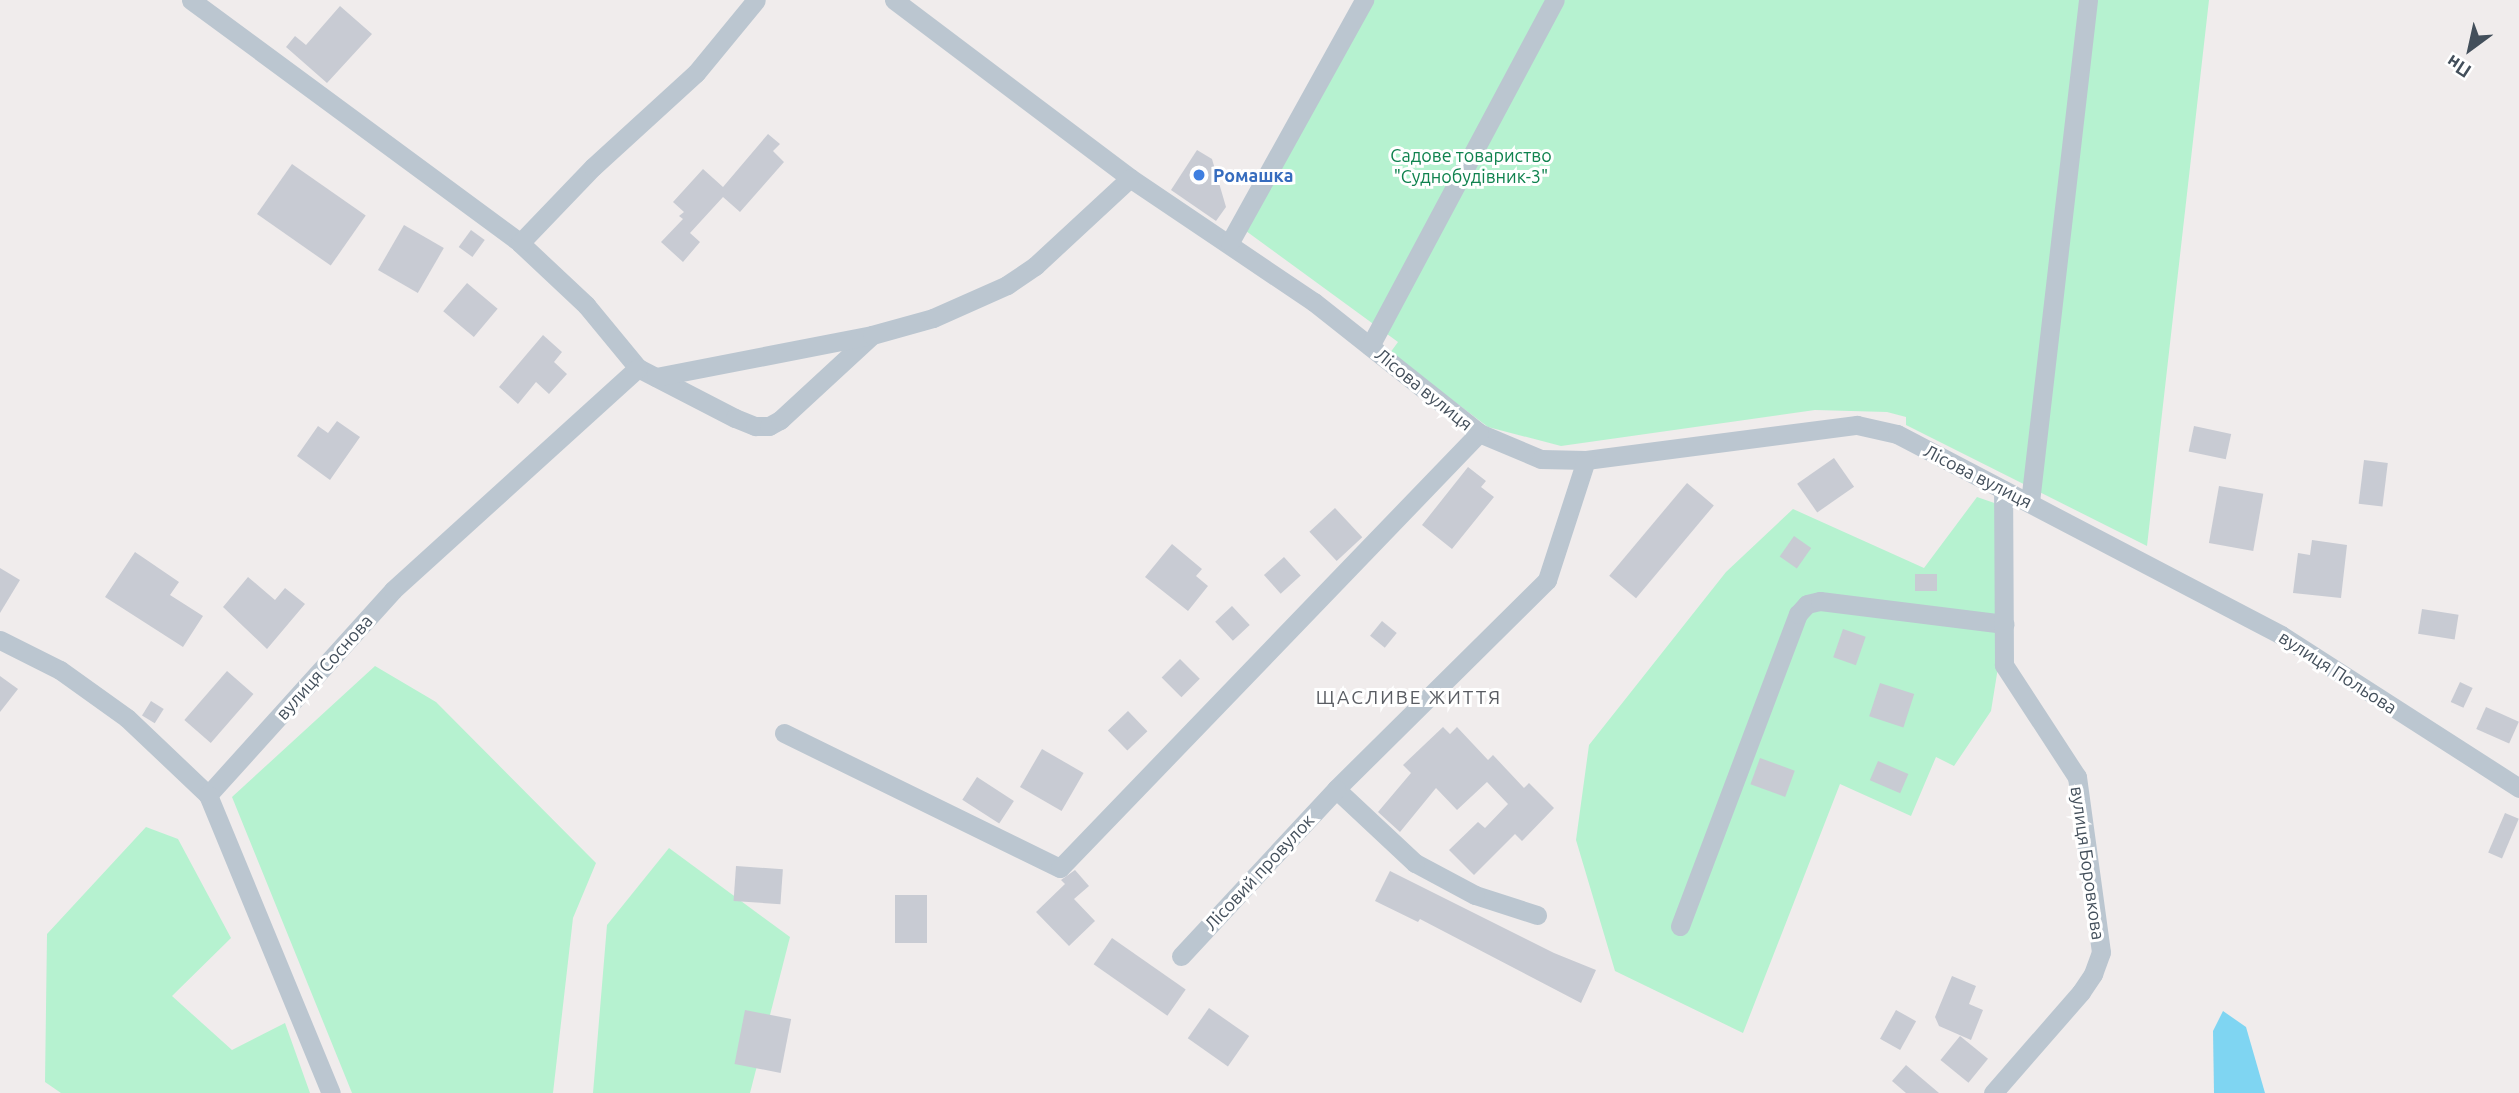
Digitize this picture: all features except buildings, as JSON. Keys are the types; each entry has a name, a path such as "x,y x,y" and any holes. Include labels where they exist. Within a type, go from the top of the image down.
{"street":[{"path":"191,0 520,243 586,305 647,373 734,418 755,426 769,426 792,411 872,335"},
{"path":"520,243 593,167 696,73 756,0"},
{"name":"Лісова вулиця","path":"894,0 1130,178 1230,243 1370,346 1479,433 1541,459 1586,460 1857,425 1897,434 2152,565"},
{"path":"1230,243 1364,0"},
{"path":"1370,346 1555,0"},
{"path":"2030,502 2088,0"},
{"path":"647,373 672,377 872,335 933,318 1007,285 1035,266 1130,178"},
{"name":"вулиця Соснова","path":"208,795 393,590 647,373"},
{"path":"1046,883 1479,433"},
{"name":"Лісовий провулок","path":"1181,956 1336,789 1547,580 1586,460"},
{"name":"вулиця Боровкова","path":"1993,1093 2081,992 2093,974 2101,952 2077,777 2004,666 2003,490"},
{"name":"вулиця Польова","path":"2152,565 2281,635 2519,788"},
{"path":"1680,926 1798,614 1807,604 1820,601 2005,624"},
{"path":"0,640 60,670 127,718 208,795 331,1093"},
{"path":"784,733 1060,868"},
{"path":"1336,789 1415,863 1475,895 1537,915"}],"green space":[{"name":"Садове товариство \"Суднобудівник-3\"","path":"1371,0 2209,0 2147,546 1906,425 1906,417 1887,412 1815,410 1561,446 1488,427 1390,353 1398,342 1246,231"},
{"path":"1977,497 2003,506 2005,624 1991,711 1954,766 1936,757 1911,816 1840,784 1743,1033 1615,971 1576,840 1589,745 1726,572 1793,509 1924,568"},
{"path":"375,666 436,702 596,863 573,918 553,1093 352,1093 232,797"},
{"path":"146,827 178,839 231,938 172,996 232,1050 285,1023 310,1093 61,1093 45,1082 47,934"},
{"path":"669,848 790,937 750,1093 593,1093 607,925"}],"water":[{"path":"2223,1011 2246,1027 2265,1093 2214,1093 2213,1031"}],"place":[{"name":"Ромашка","path":"1199,175"}],"district":[{"name":"ЩАСЛИВЕ ЖИТТЯ","path":"1409,698"}]}
